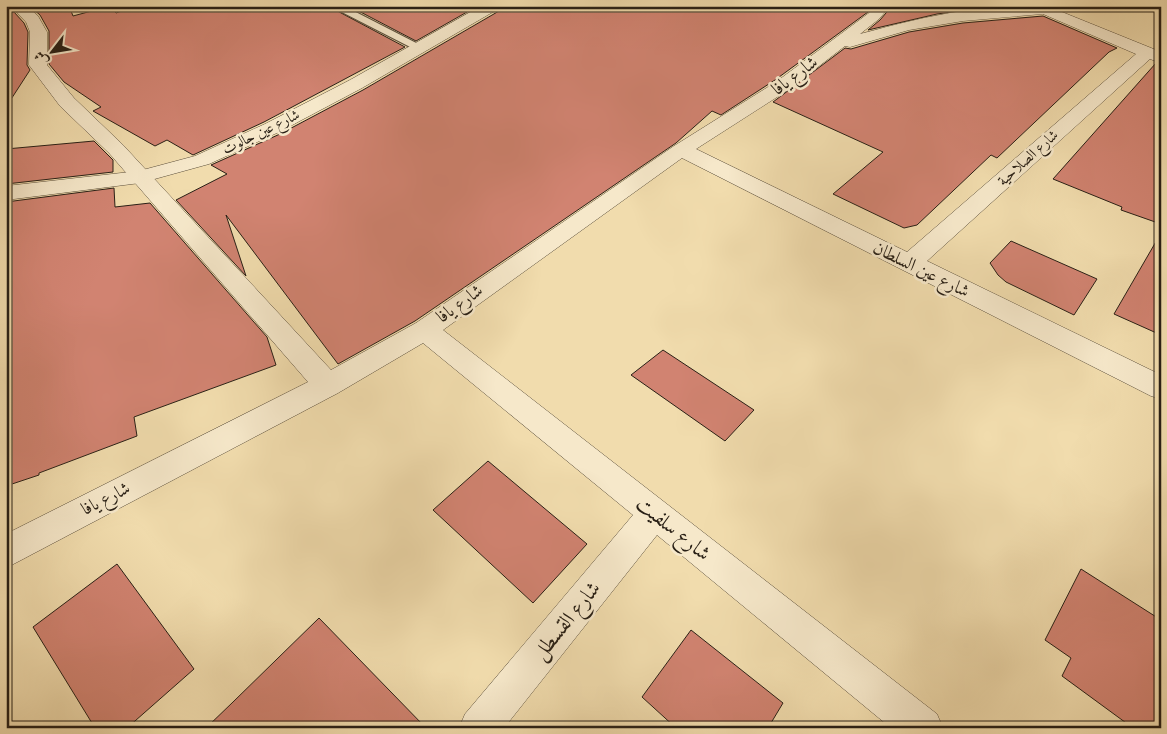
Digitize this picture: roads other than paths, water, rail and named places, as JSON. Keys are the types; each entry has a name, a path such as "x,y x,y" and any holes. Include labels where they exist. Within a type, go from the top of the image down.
{"street":[{"path":"18,6 29,15 41,36 38,65 67,102 116,149 328,385"},
{"name":"شارع يافا","path":"6,552 328,385 425,330 681,150 782,86 874,16 883,6"},
{"path":"832,48 898,28 932,21 1007,11 1079,6"},
{"name":"شارع عين جالوت","path":"6,193 140,177 202,160 272,128 420,48 479,8"},
{"path":"1038,8 1154,55"},
{"name":"شارع الصلاحية","path":"909,264 1154,55"},
{"name":"شارع عين السلطان","path":"681,150 1161,388"},
{"name":"شارع سلفيت","path":"425,330 923,728"},
{"name":"شارع القسطل","path":"479,728 654,514"}],"lane":[{"path":"336,6 420,48"}]}
